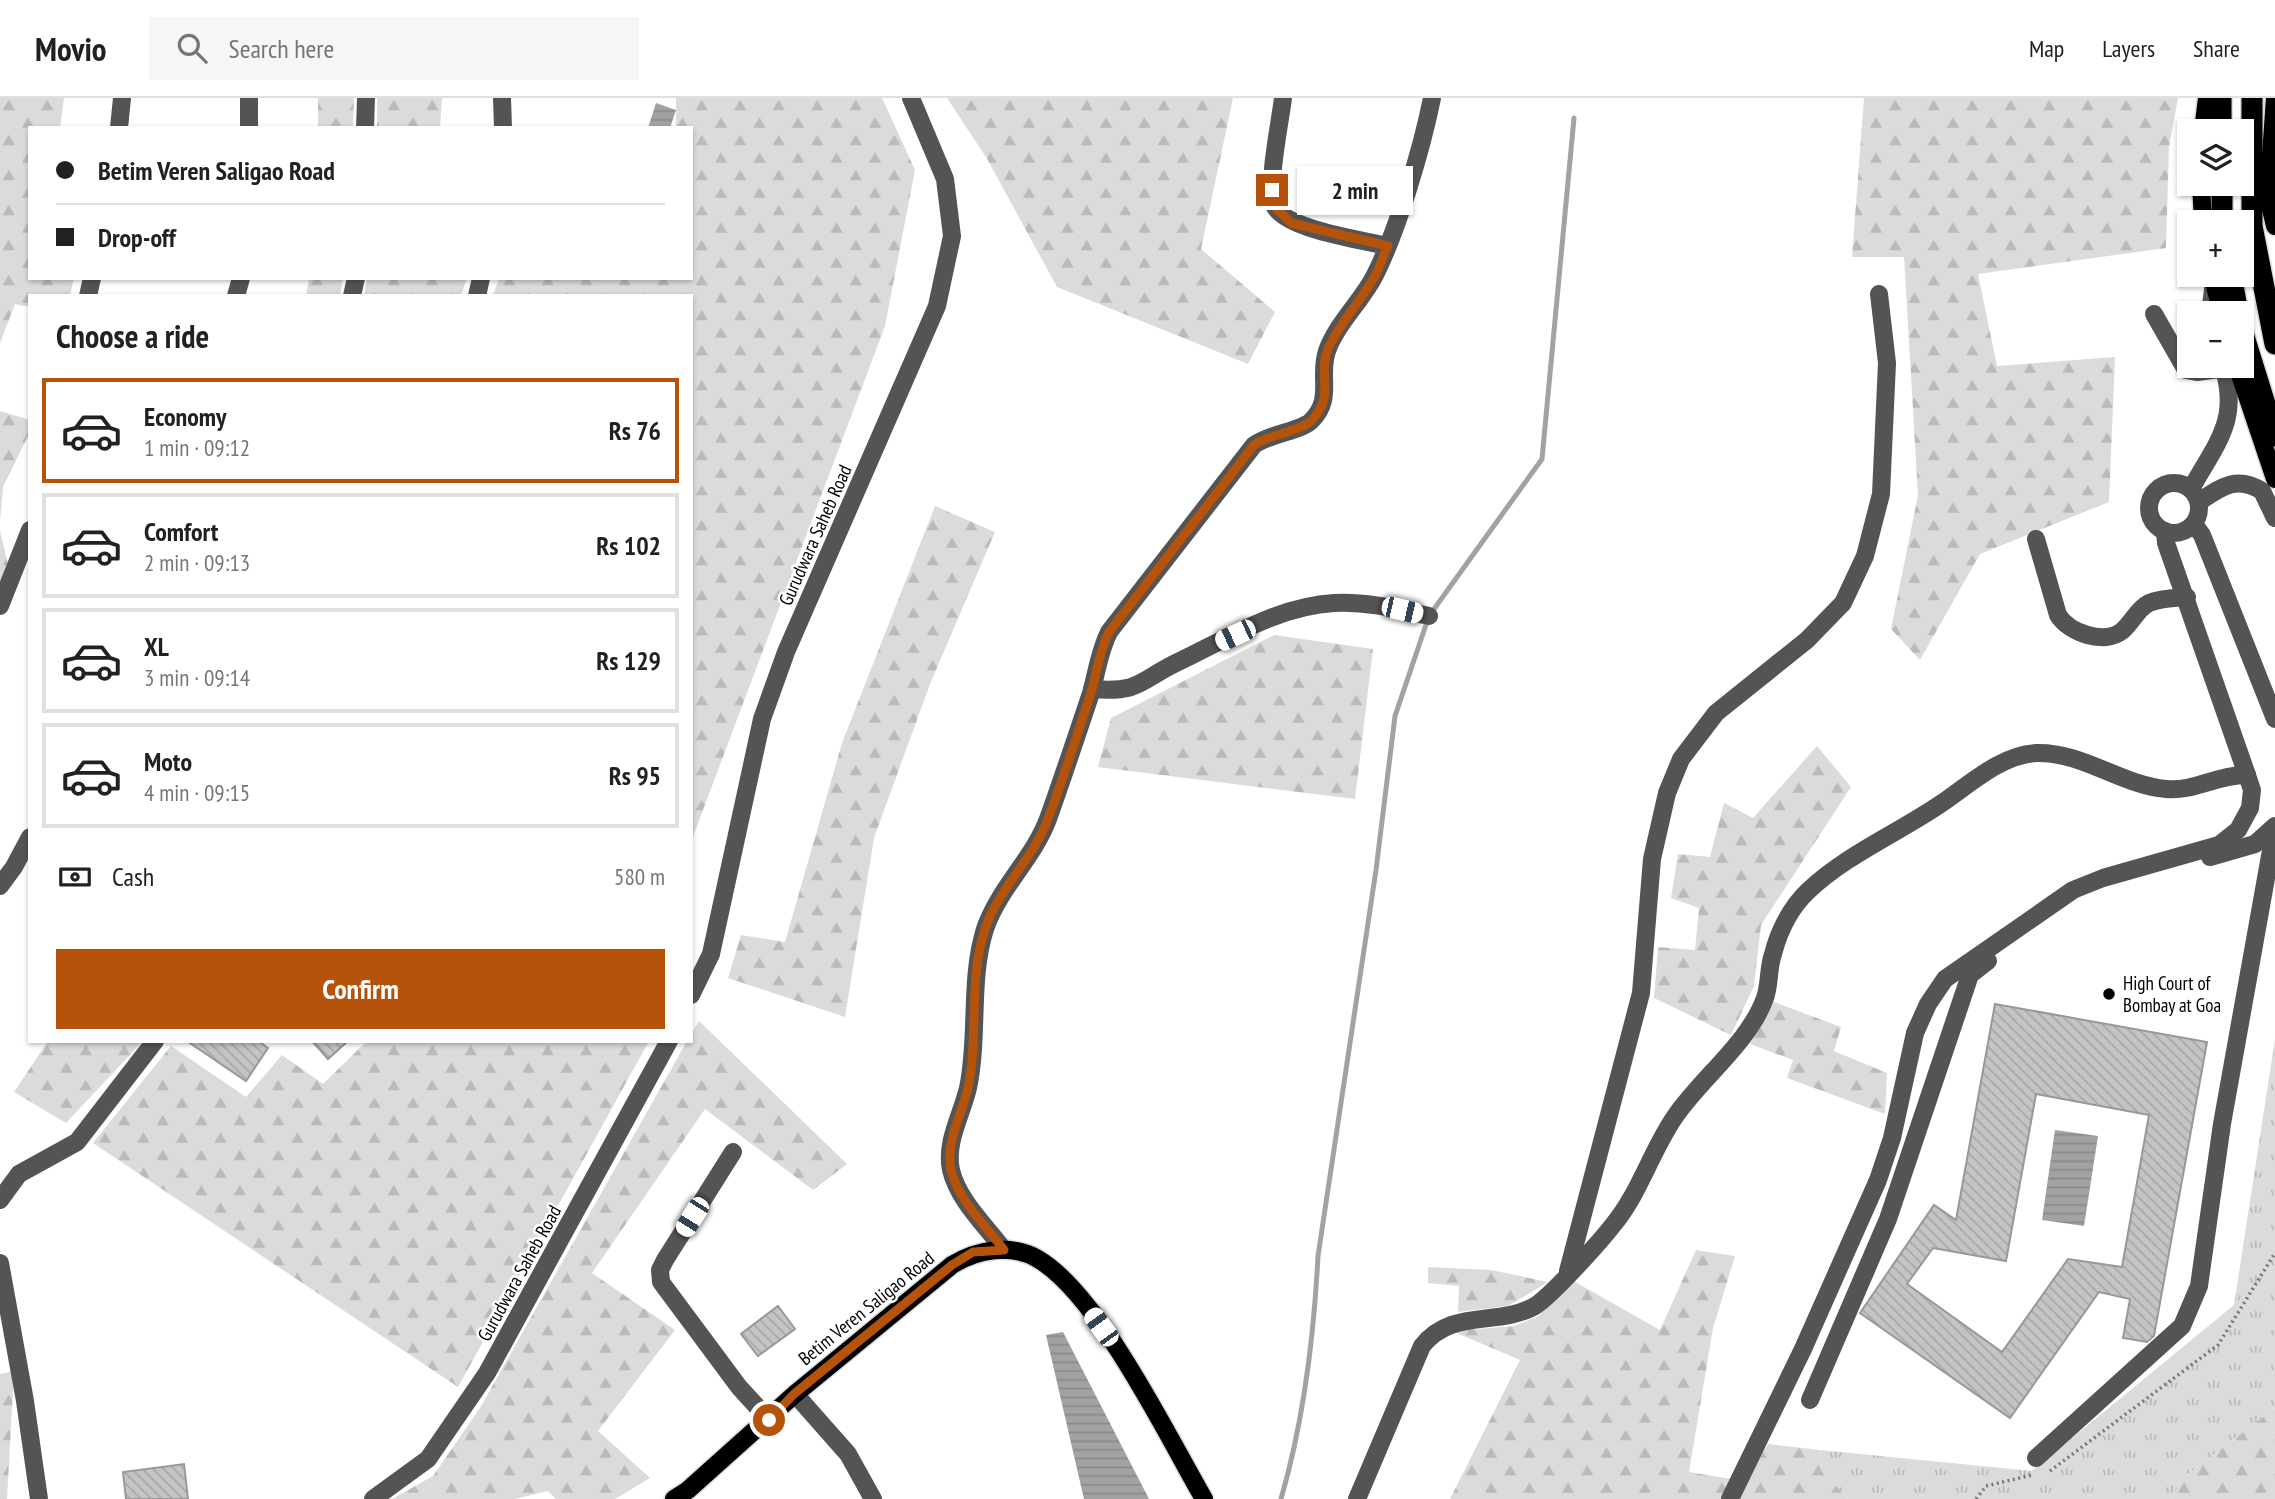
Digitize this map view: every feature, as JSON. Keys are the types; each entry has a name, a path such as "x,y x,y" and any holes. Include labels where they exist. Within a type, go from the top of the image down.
{"highway":[{"path":"2221,98 2221,119"},
{"path":"2252,98 2252,226 2275,344"},
{"path":"2254,369 2275,436"}],"main road":[{"path":"2204,119 2207,98"},
{"path":"2275,98 2268,197 2275,226"},
{"path":"2235,378 2275,479"},
{"name":"Betim Veren Saligao Road","path":"685,1496 794,1394 952,1265 973,1252 1004,1250 1037,1258 1071,1286 1115,1347 1204,1499"}],"street":[{"path":"119,126 122,98"},
{"path":"249,98 249,126"},
{"path":"365,126 366,98"},
{"path":"502,98 503,126"},
{"name":"Gurudwara Saheb Road","path":"693,991 711,954 762,719 786,652 937,306 952,236 945,179 911,98"},
{"path":"1283,98 1272,190 1275,207 1291,223 1388,246"},
{"path":"1004,1250 961,1194 951,1170 951,1144 968,1089 973,1052 977,964 985,930 999,895 1047,823 1092,689 1100,650 1109,632 1254,445 1269,435 1309,423 1324,405 1327,386 1324,366 1328,350 1374,277 1388,246 1432,98"},
{"path":"1567,1274 1641,993 1652,859 1667,793 1676,770 1681,759 1716,713 1807,640 1843,603 1865,556 1882,481 1887,363 1879,294"},
{"path":"2154,314 2177,354"},
{"path":"2165,531 2180,533 2194,524 2198,517 2195,495 2229,413 2230,378"},
{"path":"1730,1499 1803,1349 1878,1180 1892,1138 1915,1033 1927,1004 1944,979 2073,890 2103,878 2219,845 2238,830 2250,808 2252,790 2166,543 2165,531 2150,514 2155,492 2168,483 2195,495 2227,484 2244,483 2262,491 2275,518"},
{"path":"2194,524 2202,535 2275,719"},
{"path":"0,606 28,535"},
{"path":"2036,539 2058,615 2063,624 2076,631 2100,637 2112,636 2123,630 2146,604 2160,599 2187,597"},
{"path":"1092,689 1121,691 1139,686 1162,669 1283,612 1332,603 1375,604 1429,616"},
{"path":"1357,1499 1422,1346 1434,1332 1453,1324 1502,1316 1535,1306 1614,1224 1673,1119 1732,1052 1765,998 1772,954 1788,915 1807,892 1837,867 1920,818 2005,761 2037,753 2085,761 2137,785 2169,790 2199,785 2229,774 2247,775"},
{"path":"1810,1400 1888,1219 1970,975 2077,898 2255,844 2275,827"},
{"path":"2036,1458 2182,1326 2199,1286 2222,1124 2275,827"},
{"path":"0,886 28,841"},
{"path":"0,1200 19,1174 77,1142 153,1043"},
{"name":"Gurudwara Saheb Road","path":"373,1499 428,1459 487,1373 667,1043"},
{"path":"733,1152 665,1260 660,1270 661,1282 739,1387 769,1420"},
{"path":"0,1263 25,1401 39,1499"},
{"path":"794,1394 848,1454 873,1499"}],"path":[{"path":"1976,1499 1986,1486 2054,1470 2218,1345 2275,1253"}],"green space":[{"path":"0,98 64,98 60,126 28,126 28,280 74,280 70,294 28,294 28,307 15,304 0,343"},
{"path":"318,98 354,98 353,126 318,126"},
{"path":"377,98 442,98 440,126 377,126"},
{"path":"676,98 882,98 915,170 885,326 693,837 693,294 494,294 498,280 693,280 693,126 676,126"},
{"path":"947,98 1233,98 1201,249 1275,312 1248,364 1057,287 986,157"},
{"path":"1864,98 2178,98 2169,147 2166,248 1978,274 1997,366 2115,357 2109,502 1980,554 1920,660 1891,629 1918,495 1904,257 1852,257"},
{"path":"309,280 343,280 340,294 306,294"},
{"path":"367,280 466,280 462,294 364,294"},
{"path":"0,411 28,419 28,436 3,487 0,522"},
{"path":"935,506 995,532 930,684 874,838 845,1017 728,978 741,935 785,942 842,743"},
{"path":"0,531 8,564 0,582"},
{"path":"1274,635 1373,649 1355,799 1098,767 1111,718"},
{"path":"1817,746 1851,787 1761,925 1754,986 1731,1035 1654,998 1658,947 1695,950 1699,908 1671,898 1678,854 1710,857 1724,803 1753,818"},
{"path":"1771,1001 1841,1027 1834,1051 1887,1073 1885,1114 1787,1078 1793,1060 1750,1044"},
{"path":"699,1021 847,1164 813,1190 705,1109 592,1273 675,1330 598,1431 650,1478 615,1499 556,1499 548,1491 515,1499 392,1499 433,1476 480,1408 686,1043 693,1043 693,1031"},
{"path":"2275,1039 2275,1408 2183,1478 2171,1499 1848,1499 1822,1471 1820,1450 2032,1471 2234,1305"},
{"path":"47,1043 141,1043 66,1123 14,1092"},
{"path":"365,1043 648,1043 458,1387 93,1143 171,1046 246,1097 282,1055 323,1084"},
{"path":"1696,1250 1735,1256 1713,1328 1689,1472 1731,1479 1723,1499 1450,1499 1520,1360 1452,1331 1514,1326 1539,1316 1570,1279 1660,1330"},
{"path":"1428,1267 1491,1270 1548,1282 1508,1306 1458,1312 1459,1286 1428,1283"},
{"path":"14,1371 7,1499 0,1499 0,1374"},
{"path":"2275,1408 2275,1499 2171,1499 2183,1478"},
{"path":"1768,1444 1820,1450 1822,1471 1848,1499 1739,1499 1747,1477"}],"shaded area":[{"path":"656,103 676,110 671,126 649,126"},
{"path":"2055,1130 2098,1136 2084,1226 2042,1220"},
{"path":"1063,1332 1149,1499 1084,1499 1046,1335"}],"building":[{"path":"1995,1004 2207,1042 2154,1336 2147,1342 2123,1338 2130,1299 2099,1292 2010,1418 1860,1313 1934,1205 1956,1220","holes":["2036,1094 2149,1115 2122,1267 2068,1259 2002,1352 1907,1284 1933,1248 2006,1261"]},
{"path":"190,1043 261,1043 268,1048 246,1081"},
{"path":"314,1043 346,1043 328,1059"},
{"path":"778,1306 795,1329 758,1356 741,1334"},
{"path":"184,1464 188,1499 126,1499 123,1472"}],"waterway":[{"path":"1281,1499 1296,1440 1306,1379 1318,1256 1376,870 1395,716 1429,616 1542,459 1574,118"}],"place":[{"name":"High Court of Bombay at Goa","path":"2109,994"}],"route":[{"path":"769,1420 794,1394 952,1265 973,1252 1004,1250 961,1194 951,1170 951,1144 968,1089 973,1052 977,964 985,930 999,895 1047,823 1092,689 1100,650 1109,632 1254,445 1269,435 1309,423 1324,405 1327,386 1324,366 1328,350 1374,277 1388,246 1291,223 1275,207 1272,190"}]}
